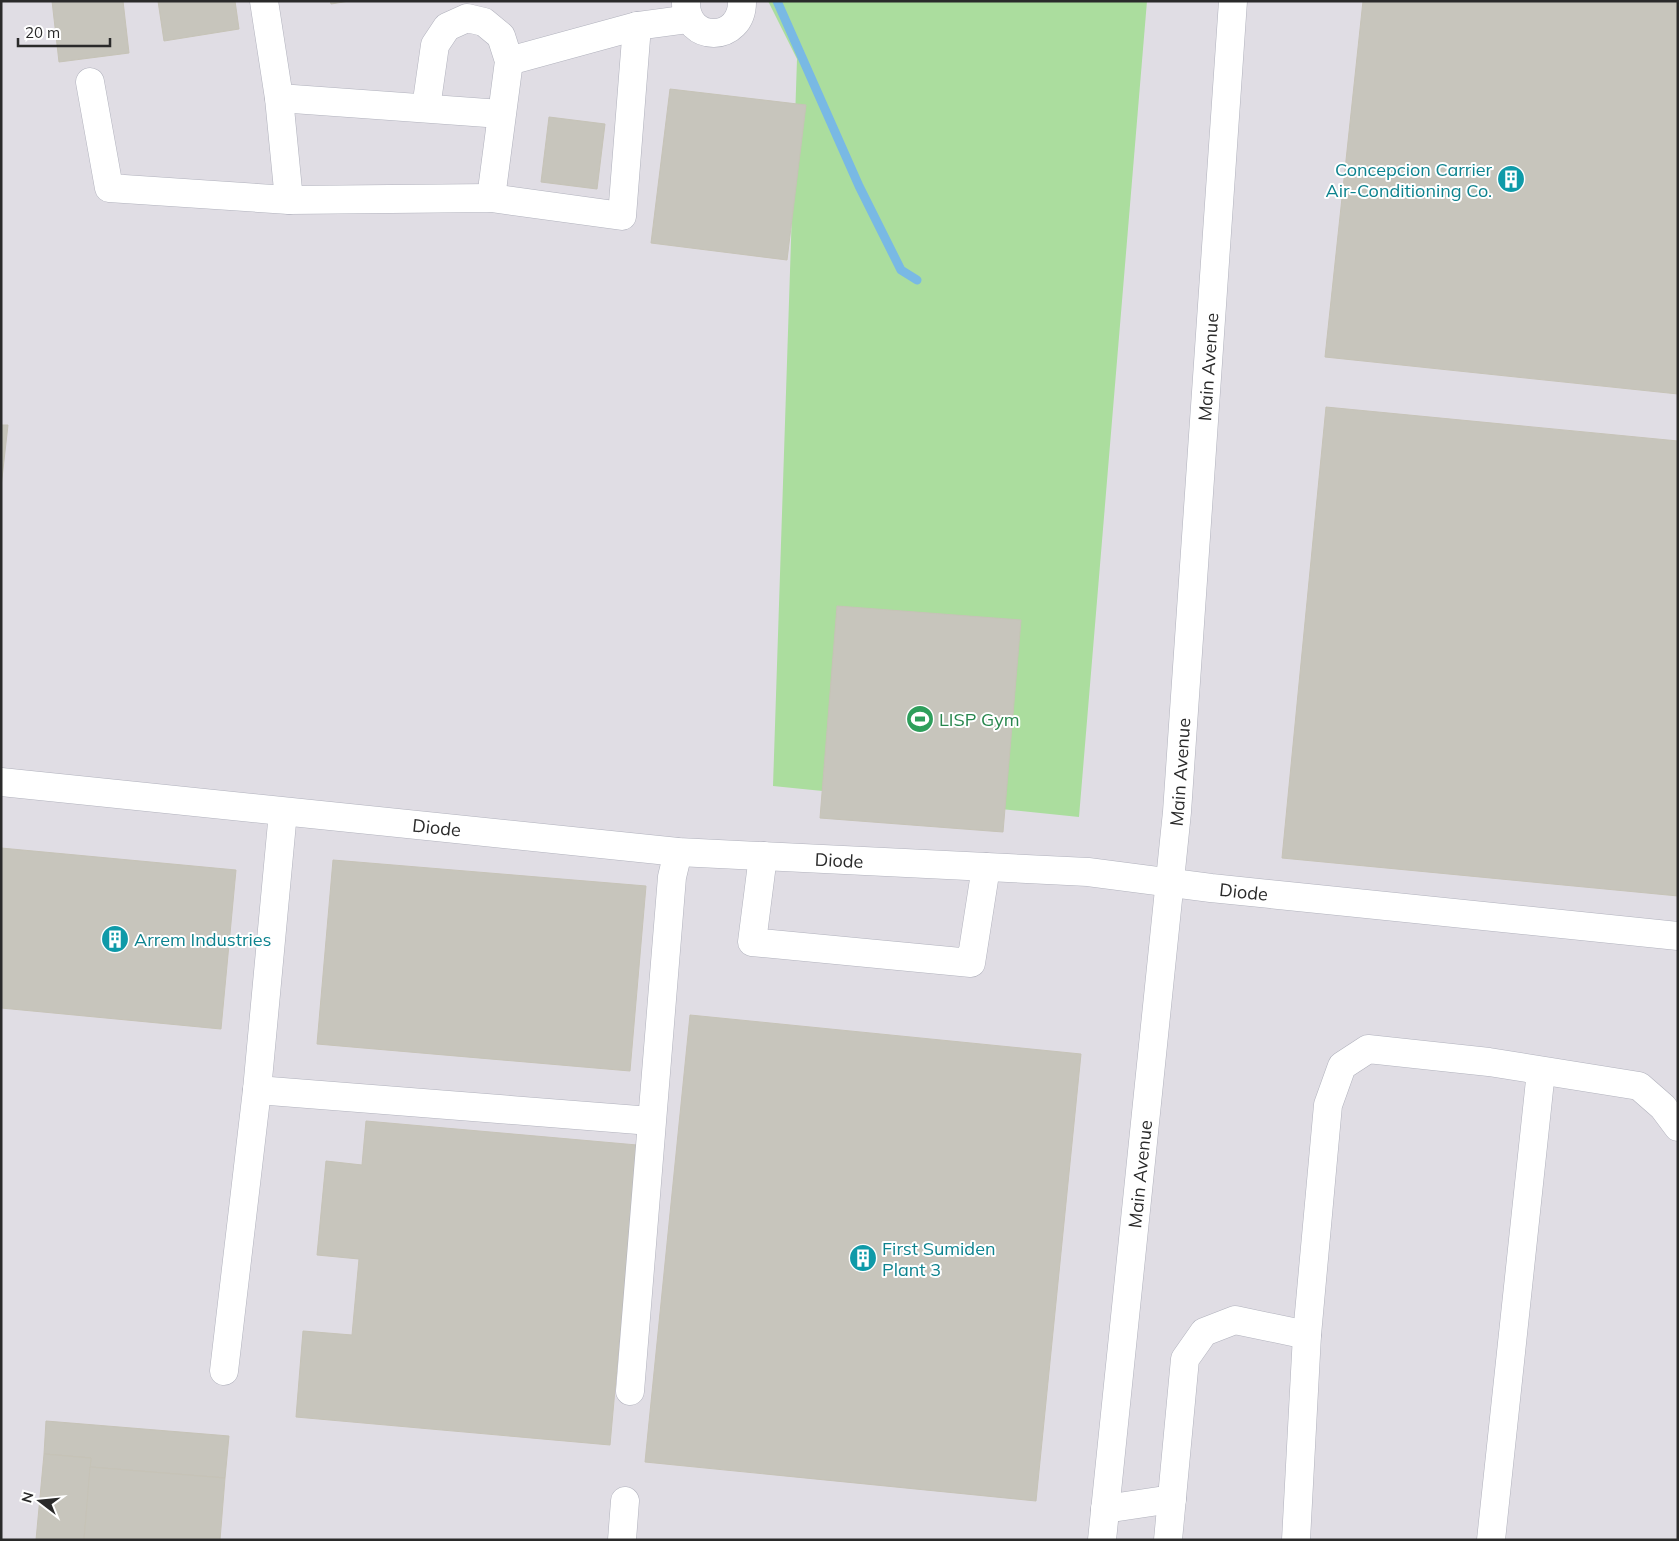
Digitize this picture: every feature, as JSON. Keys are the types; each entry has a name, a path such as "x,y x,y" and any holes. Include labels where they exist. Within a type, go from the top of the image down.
{"street":[{"path":"264,1 279,98 289,200"},
{"path":"509,61 688,10 702,31 720,33 735,24 740,17 742,1"},
{"name":"Main Avenue","path":"1102,1540 1178,802 1233,1"},
{"path":"426,108 435,45 447,27 467,18 484,22 501,36 509,61 491,198"},
{"path":"90,82 110,188 289,200 491,198 622,216 637,26"},
{"path":"279,98 501,114"},
{"name":"Diode","path":"1,782 678,852 1088,872 1678,936"},
{"path":"224,1371 257,1090 283,812"},
{"path":"630,1391 672,877 678,852"},
{"path":"763,856 752,942 971,963 986,867"},
{"path":"1296,1540 1307,1335 1328,1105 1342,1066 1368,1049 1489,1062 1638,1086 1671,1117"},
{"path":"1491,1540 1542,1071"},
{"path":"257,1090 651,1121"},
{"path":"1168,1540 1185,1359 1204,1332 1235,1320 1307,1335"},
{"path":"1105,1509 1172,1500"},
{"path":"622,1540 625,1502"}],"shaded area":[{"path":"1,1 1678,1 1678,1540 1,1540"}],"green space":[{"path":"768,1 1147,1 1079,817 773,786 797,59"}],"building":[{"path":"52,1 123,1 129,53 59,62"},
{"path":"158,1 235,1 239,29 164,41"},
{"path":"330,1 349,1 331,4"},
{"name":"Concepcion Carrier Air-Conditioning Co.","path":"1363,1 1678,1 1678,394 1325,357"},
{"path":"670,89 806,105 787,260 651,243"},
{"path":"549,117 605,124 597,189 541,182"},
{"path":"1326,407 1678,441 1678,896 1282,858"},
{"path":"1,425 8,425 1,487"},
{"name":"LISP Gym","path":"837,606 1021,620 1003,832 820,818"},
{"name":"Arrem Industries","path":"1,848 236,870 221,1029 1,1008"},
{"path":"333,860 646,886 630,1071 317,1044"},
{"name":"First Sumiden Plant 3","path":"690,1015 1081,1054 1036,1501 645,1462"},
{"path":"366,1121 637,1145 610,1445 296,1417 303,1331 352,1335 359,1259 317,1255 326,1161 362,1165"},
{"path":"46,1421 229,1436 225,1478 90,1467 91,1458 44,1454"},
{"path":"44,1454 91,1458 84,1540 36,1540"},
{"path":"90,1467 225,1478 220,1540 84,1540"}],"waterway":[{"path":"777,1 859,186 901,270 917,280"}],"place":[{"name":"Concepcion Carrier Air-Conditioning Co.","path":"1511,179"},
{"name":"LISP Gym","path":"920,719"},
{"name":"Arrem Industries","path":"115,939"},
{"name":"First Sumiden Plant 3","path":"863,1258"}]}
